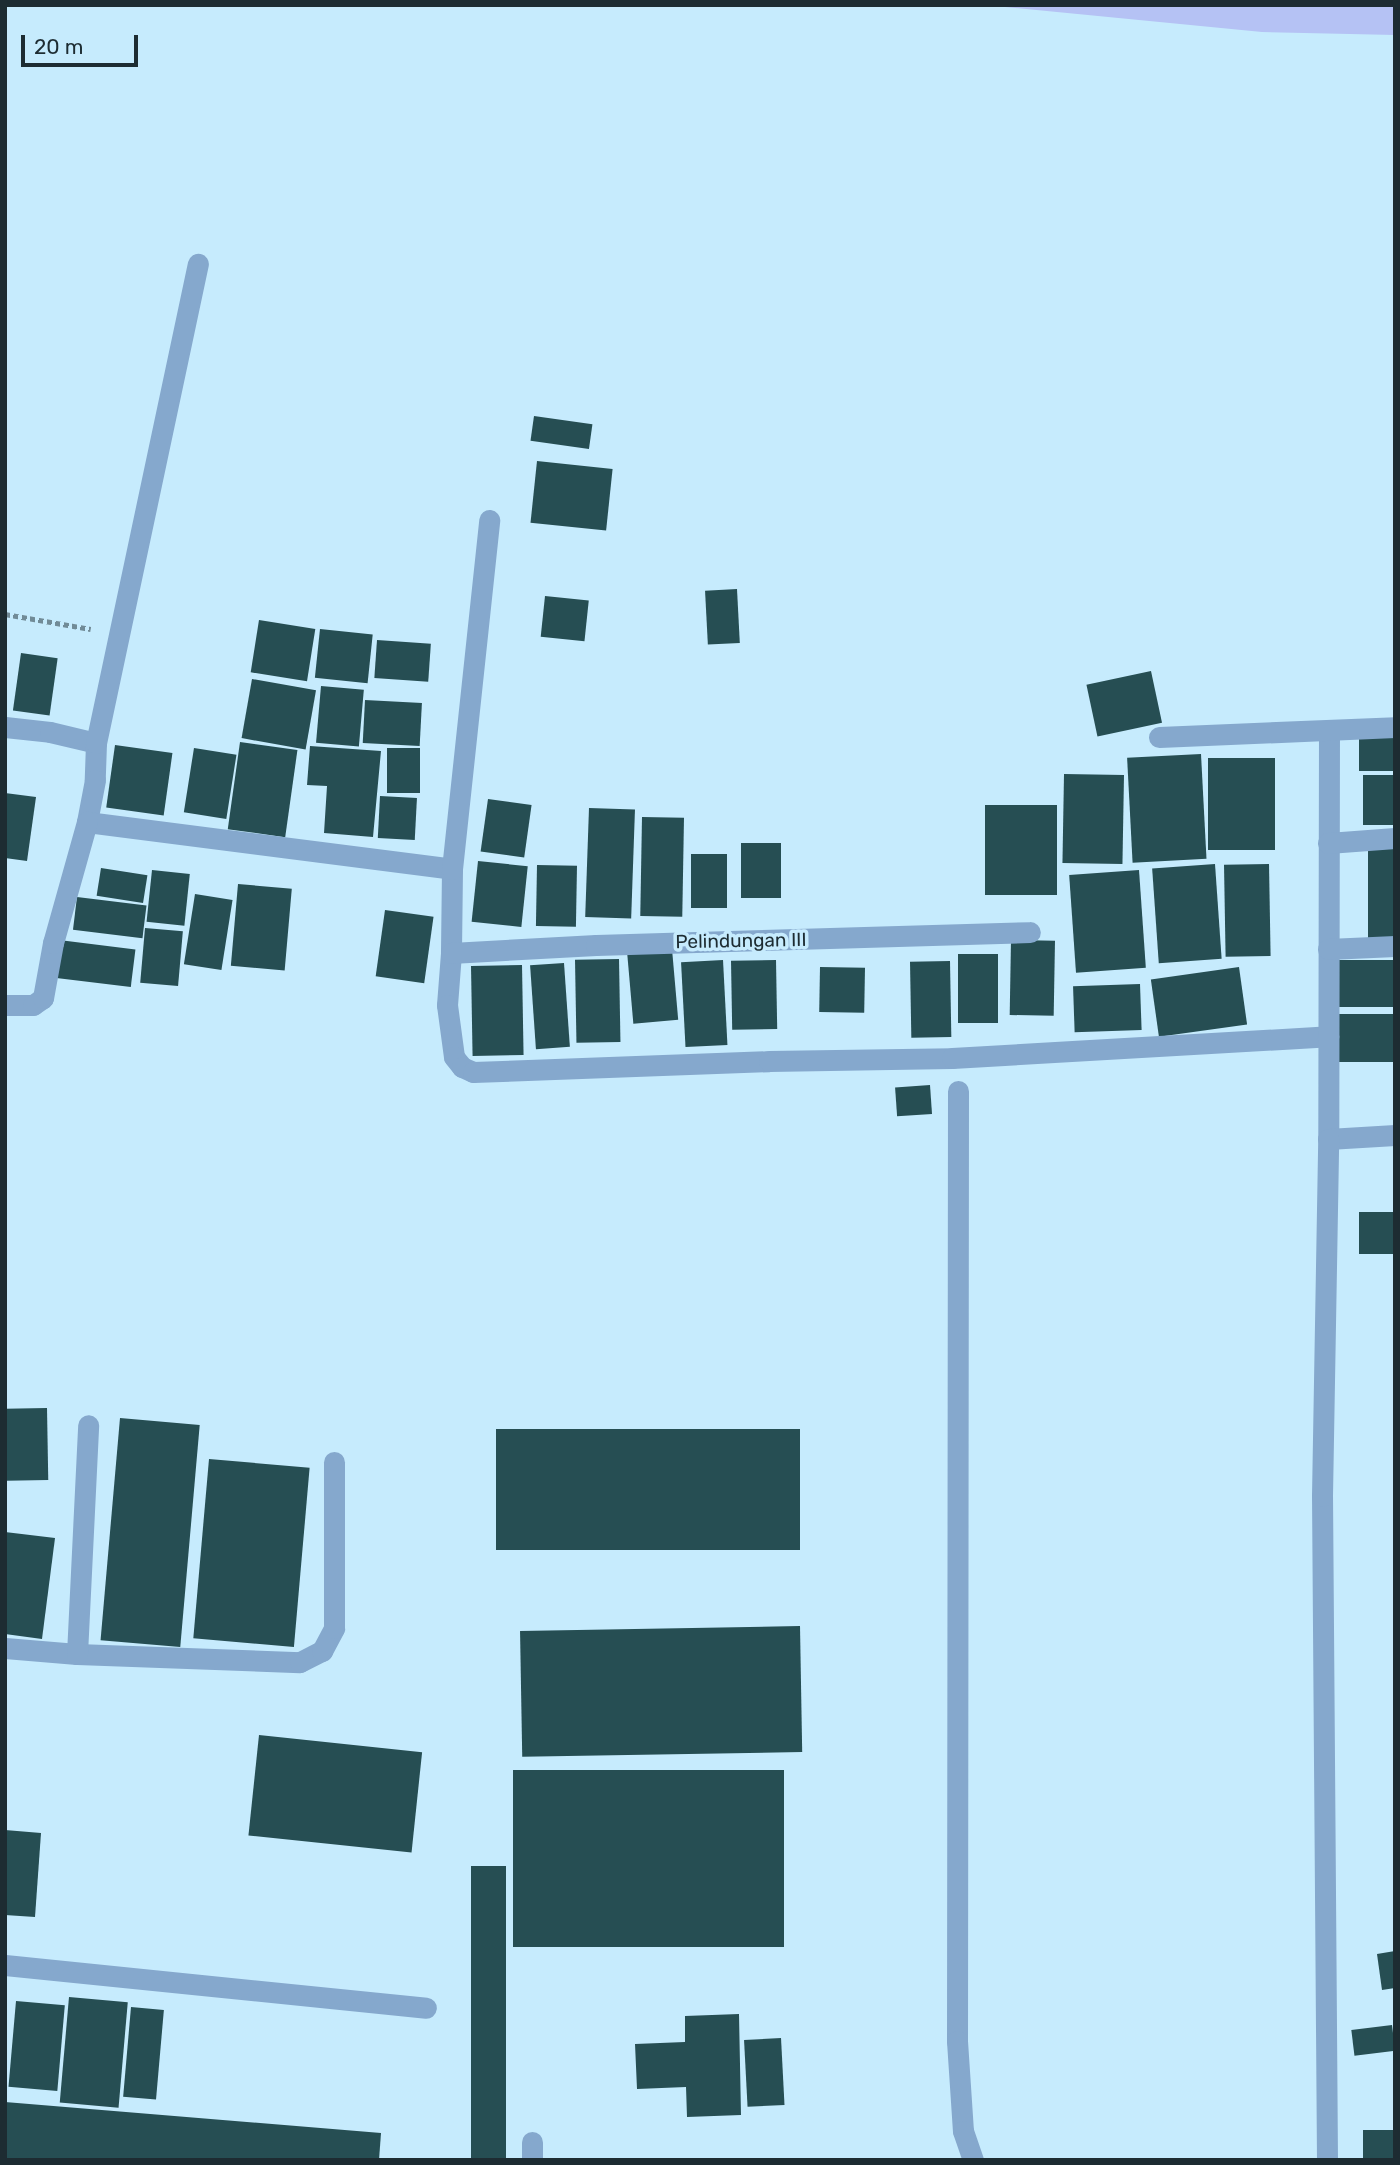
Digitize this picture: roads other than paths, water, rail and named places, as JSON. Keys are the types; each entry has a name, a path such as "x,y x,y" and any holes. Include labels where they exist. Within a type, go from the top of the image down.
{"street":[{"path":"5,1005 33,1005 43,998 53,943 88,822 95,780 96,743 117,634 198,264"},
{"path":"489,520 452,869 452,953 447,1005 454,1057 462,1067 473,1072 769,1061 952,1058 1328,1036"},
{"path":"5,727 50,732 96,743"},
{"path":"1159,737 1395,727"},
{"path":"1327,2160 1321,1496 1328,1139 1329,730"},
{"path":"88,822 452,869"},
{"path":"1328,844 1395,838"},
{"name":"Pelindungan III","path":"452,953 596,945 1030,932"},
{"path":"1328,949 1395,946"},
{"path":"958,1091 957,2040 963,2131 973,2160"},
{"path":"1328,1139 1395,1135"},
{"path":"77,1654 88,1424"},
{"path":"5,1648 77,1654 300,1662 322,1651 334,1629 334,1462"},
{"path":"5,1965 426,2008"}],"water":[{"path":"984,5 1395,5 1395,35 1262,32"}]}
